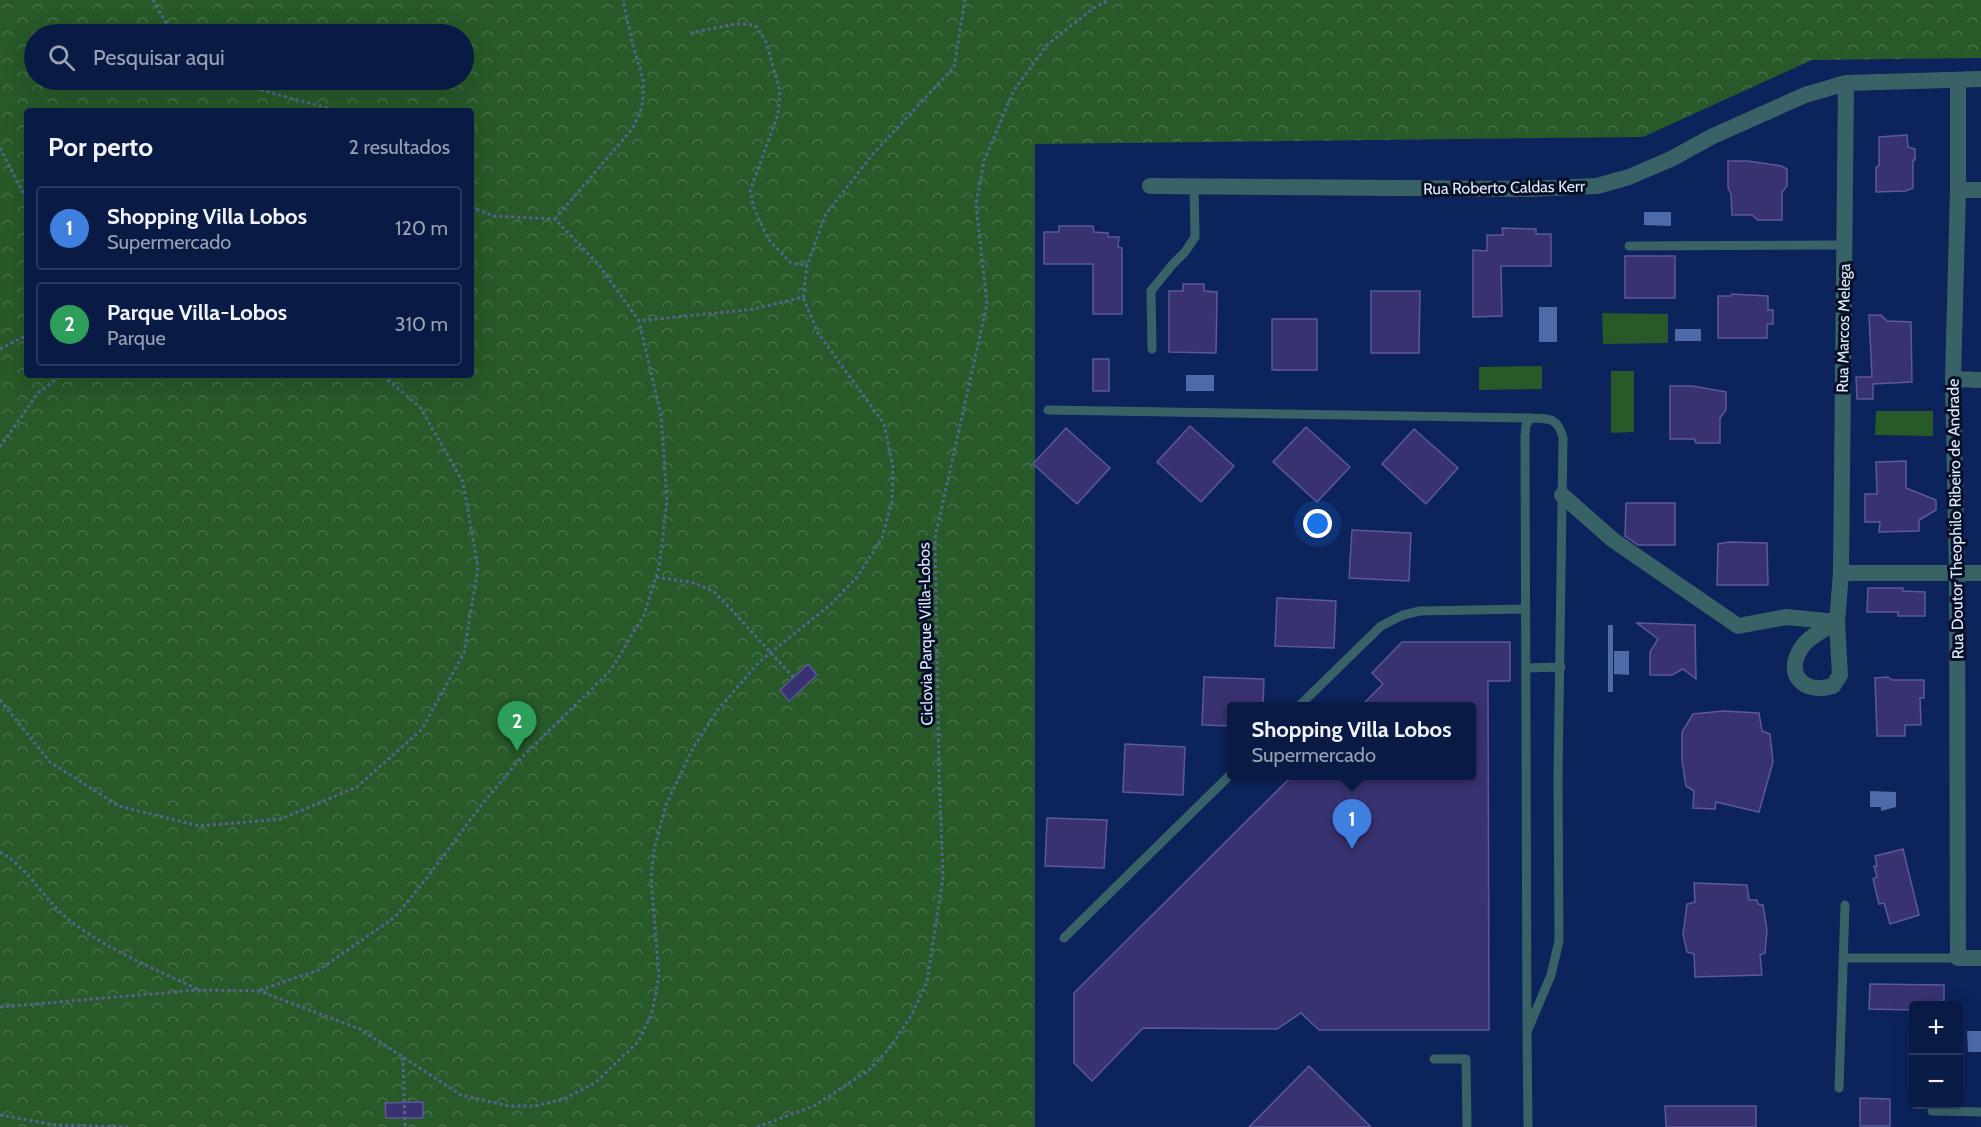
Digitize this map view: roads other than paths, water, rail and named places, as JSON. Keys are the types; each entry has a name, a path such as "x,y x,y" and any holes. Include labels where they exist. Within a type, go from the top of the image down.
{"street":[{"name":"Rua Doutor Theophilo Ribeiro de Andrade","path":"1958,80 1958,190 1953,379 1957,573 1958,958"},
{"name":"Rua Roberto Caldas Kerr","path":"1150,186 1527,189 1598,186 1629,177 1671,159 1713,136 1805,95 1846,83 1981,80"},
{"name":"Rua Marcos Melega","path":"1562,495 1613,540 1738,626 1786,617 1837,622 1841,573 1846,83"},
{"path":"1958,190 1981,190"},
{"path":"1953,379 1981,380"},
{"path":"1841,573 1981,573"},
{"path":"1958,958 1981,958"}],"lane":[{"path":"1152,350 1151,291 1195,237 1194,186"},
{"path":"1629,246 1844,245"},
{"path":"1048,410 1546,418 1557,423 1561,428 1563,438 1558,779 1559,941 1551,975 1527,1032"},
{"path":"1528,1127 1525,436 1526,425 1531,418"},
{"path":"1303,702 1381,626 1403,615 1420,611 1526,609"},
{"path":"1526,668 1561,667"},
{"path":"1064,938 1227,778"},
{"path":"1839,1088 1845,905"},
{"path":"1843,958 1958,958"},
{"path":"1434,1059 1466,1059 1467,1127"},
{"path":"1932,1111 1981,1112"}],"water":[{"path":"1644,212 1671,212 1671,226 1644,225"},
{"path":"1539,307 1557,307 1557,342 1539,342"},
{"path":"1675,329 1701,329 1701,341 1675,341"},
{"path":"1186,375 1214,375 1214,391 1186,391"},
{"path":"1608,625 1613,625 1613,692 1608,692"},
{"path":"1614,651 1629,651 1629,675 1614,674"},
{"path":"1870,791 1896,792 1896,807 1881,811 1881,807 1870,807"},
{"path":"1967,1031 1981,1031 1981,1052 1968,1052"}],"place":[{"name":"Parque Villa-Lobos","path":"517,751"},
{"name":"Shopping Villa Lobos","path":"1352,849"}]}
